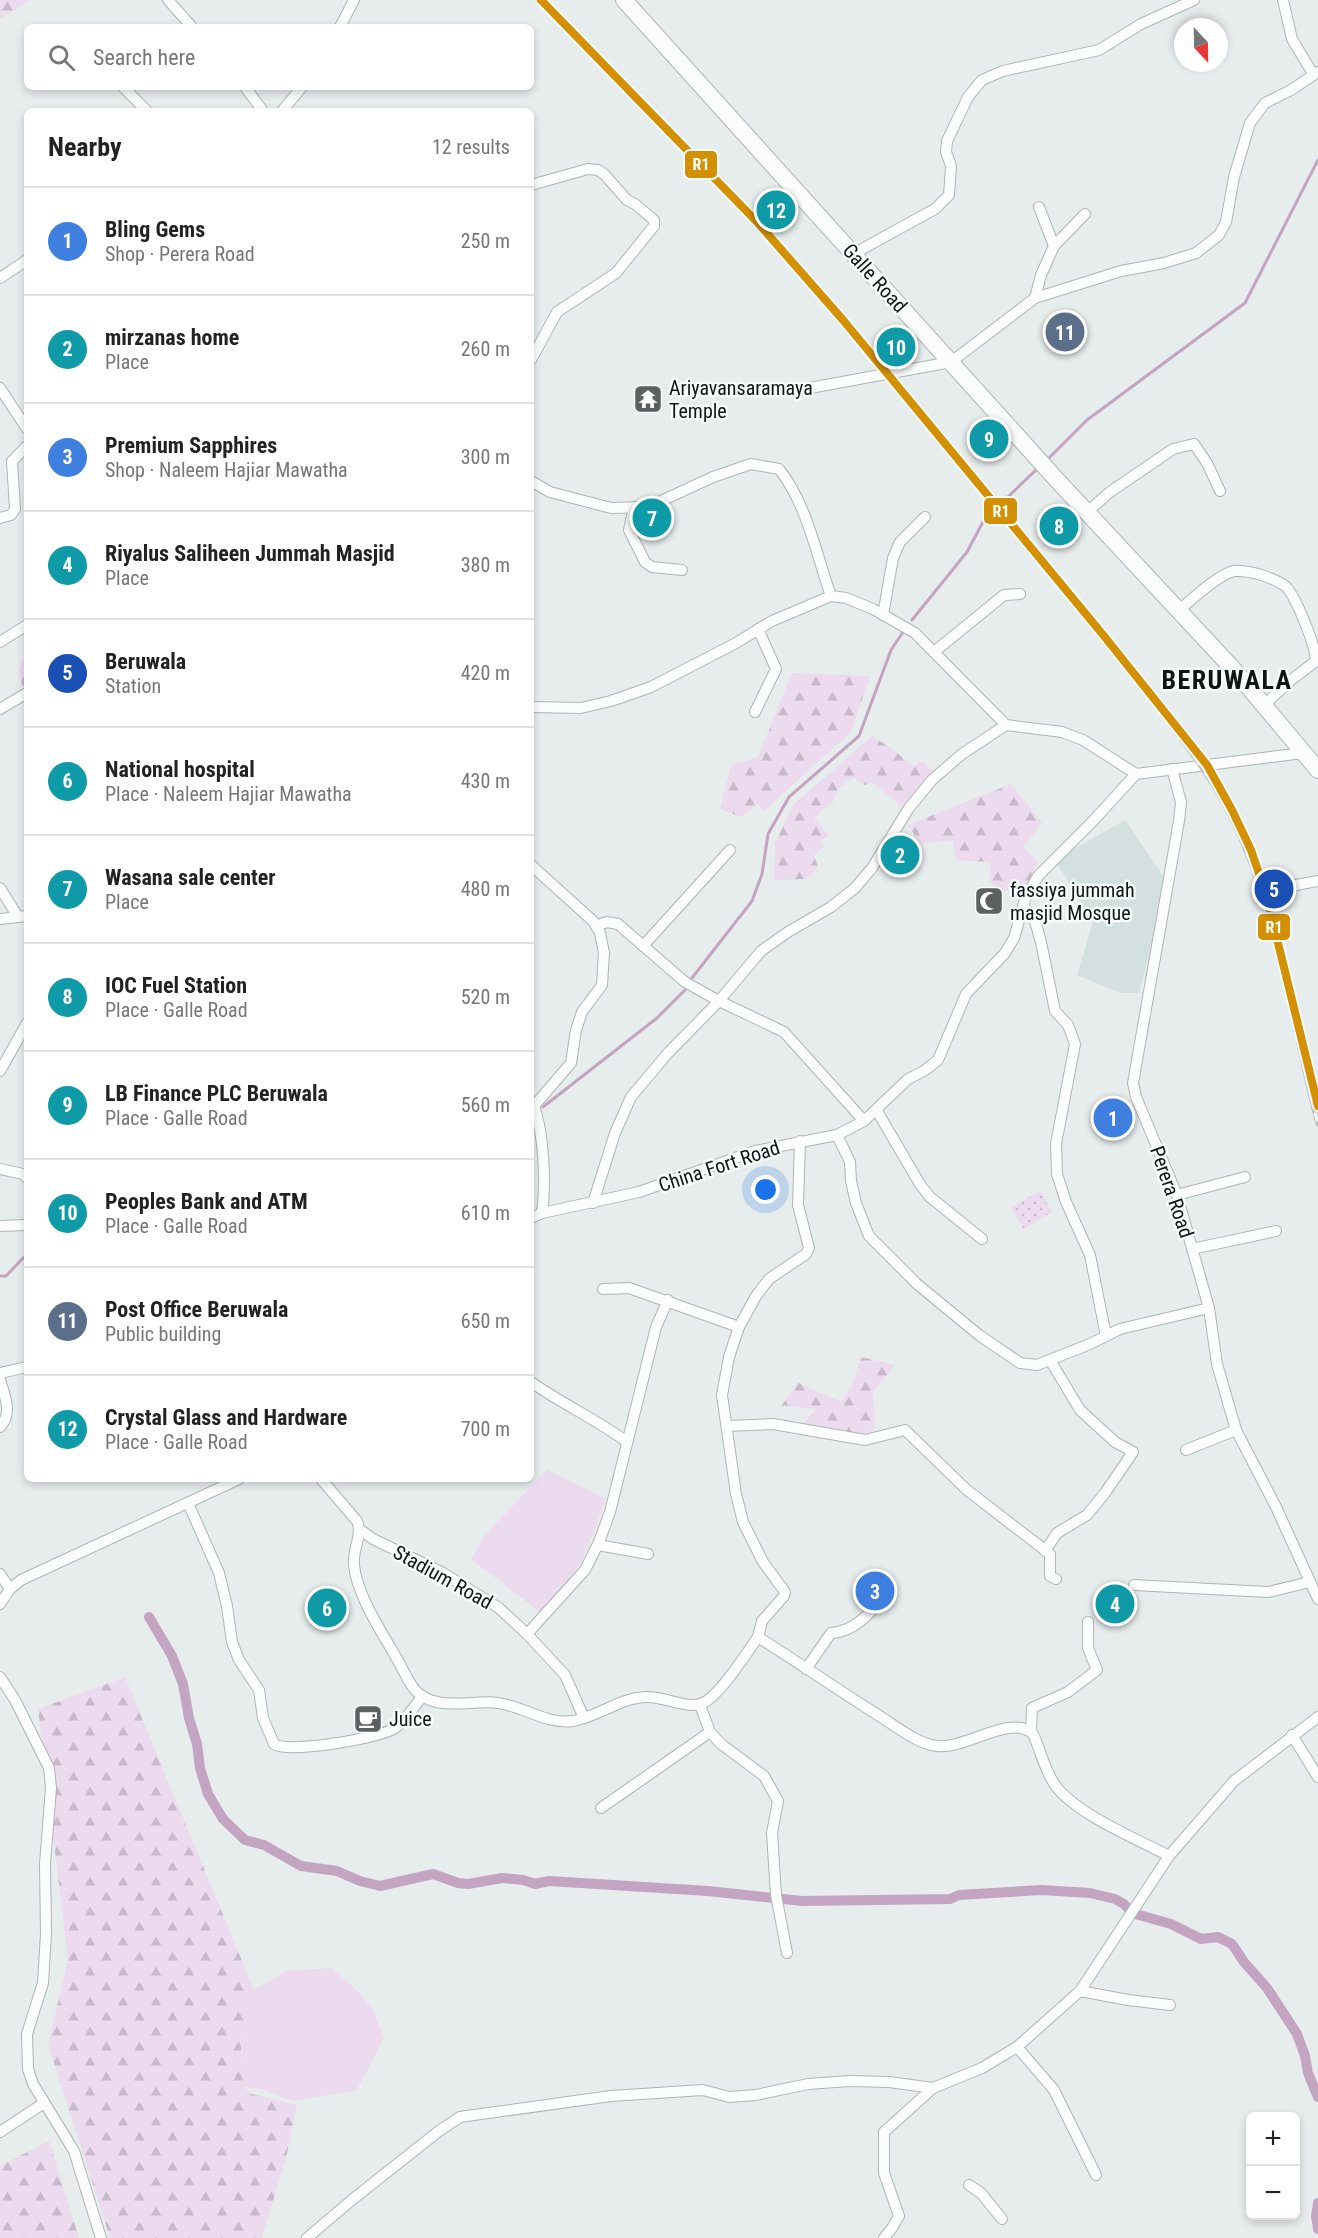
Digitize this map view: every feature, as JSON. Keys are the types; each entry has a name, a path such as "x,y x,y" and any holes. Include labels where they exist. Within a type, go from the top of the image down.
{"highway":[{"name":"Galle Road","path":"624,0 1056,479 1264,705 1318,770"}],"street":[{"path":"168,0 189,24"},
{"path":"342,24 354,0"},
{"path":"853,254 935,209 949,195 951,166 946,152 947,141 968,97 982,80 1003,71 1099,50 1141,24 1194,0"},
{"path":"799,390 951,362 1035,298 1121,271 1164,263 1196,253 1210,244 1219,235 1226,222 1233,177 1250,123 1265,103 1291,90 1316,73 1292,39 1283,0"},
{"path":"126,90 144,108"},
{"path":"247,90 261,108"},
{"path":"284,108 300,90"},
{"path":"534,184 588,169 598,170 627,200 654,220 654,226 616,273 557,312 534,354"},
{"path":"1039,207 1054,246"},
{"path":"1035,298 1041,275 1054,246 1085,214"},
{"path":"0,278 24,262"},
{"path":"0,388 24,424"},
{"path":"1087,512 1110,492 1173,449 1194,444 1207,463 1220,491"},
{"path":"0,518 12,515 15,509 12,461 24,449"},
{"path":"534,483 550,492 611,508 648,507 713,477 751,464 779,469 789,482 799,502 831,596"},
{"path":"634,507 629,530 645,562 652,567 682,570"},
{"path":"884,615 893,558 900,542 925,517"},
{"path":"1178,610 1212,583 1234,571 1259,574 1286,586 1304,624 1317,662 1291,680 1264,705"},
{"path":"934,652 1004,595 1020,594"},
{"path":"534,707 581,708 611,701 651,687 686,671 772,621 831,596 846,598 884,615 915,633 1006,724 1062,732 1083,740 1136,774 1303,753"},
{"path":"0,642 24,627"},
{"path":"755,712 776,669 758,629"},
{"path":"0,709 24,695"},
{"path":"592,1203 615,1133 631,1097 668,1053 719,1001 761,951 831,907 855,888 872,868 909,808 932,780 962,754 1006,724"},
{"name":"Perera Road","path":"1172,770 1181,802 1179,820 1133,1083 1136,1097 1178,1195 1209,1308 1217,1364 1236,1430 1276,1507 1318,1599"},
{"name":"China Fort Road","path":"534,1217 639,1192 755,1151 837,1135 864,1121 908,1079 924,1071 938,1060 966,994 1005,953 1014,938 1029,890 1038,876 1136,774"},
{"path":"643,946 730,850"},
{"path":"534,868 596,926 600,933 604,953 602,985 582,1012 576,1030 571,1063 534,1104"},
{"path":"1291,886 1318,880"},
{"path":"0,888 22,916"},
{"path":"1023,906 1034,918 1055,1011 1068,1025 1075,1044 1056,1144 1058,1174 1066,1202 1090,1255 1106,1336"},
{"path":"0,919 22,916"},
{"path":"596,926 607,922 618,924 685,982 783,1032 864,1121"},
{"path":"0,1071 24,1028"},
{"path":"534,1110 538,1119 545,1192 542,1213"},
{"path":"877,1111 921,1186 930,1197 982,1239"},
{"path":"837,1135 850,1162 851,1181 863,1225 869,1236 901,1269 979,1335 1020,1363 1037,1365 1128,1327 1209,1308"},
{"path":"324,1482 354,1516 359,1529 353,1560 356,1577 382,1633 414,1690 423,1696 447,1703 501,1703 559,1720 571,1721 622,1702 645,1697 664,1698 690,1706 700,1705 710,1699 758,1637 762,1621 784,1596 784,1592 763,1562 742,1522 722,1395 729,1357 739,1327 762,1287 781,1269 806,1254 809,1248 798,1205 800,1142"},
{"path":"0,1169 24,1175"},
{"path":"1178,1195 1245,1177"},
{"path":"0,1226 24,1226"},
{"path":"1192,1249 1276,1230"},
{"path":"603,1288 629,1288 739,1327"},
{"path":"527,1634 585,1570 598,1545 610,1512 653,1336 668,1300"},
{"path":"1045,1551 1057,1533 1072,1518 1087,1515 1133,1452 1115,1442 1080,1410 1050,1359"},
{"path":"0,1373 24,1368"},
{"path":"0,1380 8,1403 7,1418 0,1427"},
{"path":"534,1384 627,1442"},
{"path":"727,1426 773,1424 865,1440 905,1430 966,1490 1050,1554 1050,1576 1056,1579"},
{"path":"1186,1450 1236,1430"},
{"path":"0,1604 10,1589 21,1580 233,1482"},
{"path":"188,1503 219,1574 227,1606 232,1642 239,1660 260,1690 263,1718 274,1744 286,1748 353,1741 395,1728 423,1696"},
{"name":"Stadium Road","path":"359,1529 373,1539 469,1587 499,1608 565,1675 584,1718"},
{"path":"598,1545 648,1554"},
{"path":"0,1574 10,1589"},
{"path":"1134,1585 1268,1592 1310,1582"},
{"path":"806,1669 831,1633 844,1632 857,1624 872,1611 889,1586"},
{"path":"1088,1622 1088,1648 1096,1670 1068,1692 1032,1708 1031,1731 1049,1773 1066,1796 1106,1824 1169,1856"},
{"path":"758,1637 898,1727 932,1745 955,1745 1007,1728 1023,1727 1031,1731"},
{"path":"0,1677 15,1700 49,1768 51,1788 45,1864 46,1933 43,1983 27,2034 28,2069 33,2084 74,2151 101,2238"},
{"path":"700,1705 710,1732 721,1744 764,1776 778,1801 772,1833 776,1899 788,1953"},
{"path":"884,2238 899,2216 884,2172 884,2132 933,2088 982,2068 1017,2047 1080,1991 1169,1856 1234,1781 1318,1717"},
{"path":"600,1808 710,1732"},
{"path":"1292,1735 1318,1777"},
{"path":"1080,1991 1170,2005"},
{"path":"1017,2047 1054,2090 1096,2175"},
{"path":"308,2238 353,2199 460,2117 611,2096 703,2090 729,2097 756,2095 808,2084 838,2081 889,2082 933,2088"},
{"path":"0,2132 44,2103"},
{"path":"969,2185 981,2193 1002,2219"}],"shaded area":[{"path":"1125,820 1168,883 1139,993 1120,993 1077,975 1093,922 1055,860"}],"green space":[{"path":"0,0 30,0 0,19"},
{"path":"24,660 24,689 23,689 18,669"},
{"path":"792,673 870,676 851,732 764,811 758,804 741,817 720,809 731,765 758,757"},
{"path":"872,736 913,766 923,761 933,771 902,807 872,782 865,785 853,777 837,790 833,802 814,818 829,836 821,841 824,847 814,855 818,867 806,879 774,880 775,843 794,804"},
{"path":"1011,784 1042,823 1023,847 1038,862 1021,897 991,884 990,862 956,860 953,841 920,843 908,825"},
{"path":"1040,1191 1052,1212 1024,1229 1011,1208"},
{"path":"861,1357 895,1365 873,1392 875,1429 861,1435 803,1424 816,1409 781,1406 799,1383 841,1402 853,1384"},
{"path":"547,1470 606,1499 588,1547 574,1574 540,1612 471,1559 485,1535"},
{"path":"125,1677 254,1990 240,2031 243,2086 252,2094 297,2105 287,2154 262,2238 110,2238 48,2044 68,1960 38,1709"},
{"path":"332,1968 356,1990 373,2010 384,2038 357,2090 292,2101 264,2090 243,2086 240,2031 254,1990 287,1971"},
{"path":"49,2141 79,2238 0,2238 0,2166"}],"waterway":[{"path":"1046,461 1087,420 1245,303 1318,160"},
{"path":"912,620 967,552 984,520 1039,467"},
{"path":"692,978 752,901 762,874 768,834 789,797 859,736 891,650 903,632"},
{"path":"543,1107 657,1018 685,990"},
{"path":"0,1276 6,1276 24,1257"},
{"path":"149,1617 172,1656 183,1684 189,1718 197,1744 200,1768 208,1794 223,1819 245,1840 264,1845 301,1866 337,1871 360,1881 380,1886 433,1874 468,1884 502,1878 535,1884 549,1881 708,1891 802,1901 950,1899 959,1895 1041,1890 1090,1893 1115,1899 1124,1904 1132,1913 1171,1924 1201,1939 1218,1937 1232,1944 1244,1962 1267,1988 1297,2034 1308,2073 1318,2097"},
{"path":"1318,2203 1316,2216 1318,2229"}],"railway":[{"path":"1131,670 1207,775 1229,813 1246,850 1271,926 1318,1124"}],"transit line":[{"name":"R1","path":"541,0 758,223 843,320 1104,636 1207,765 1251,850 1266,894 1318,1106"}],"place":[{"name":"Crystal Glass and Hardware","path":"776,210"},
{"name":"Post Office Beruwala","path":"1065,332"},
{"name":"Peoples Bank and ATM","path":"896,347"},
{"name":"Ariyavansaramaya Temple","path":"648,399"},
{"name":"LB Finance PLC Beruwala","path":"989,439"},
{"name":"Wasana sale center","path":"652,518"},
{"name":"IOC Fuel Station","path":"1059,526"},
{"name":"mirzanas home","path":"900,855"},
{"name":"Beruwala","path":"1274,889"},
{"name":"fassiya jummah masjid Mosque","path":"989,901"},
{"name":"Bling Gems","path":"1113,1118"},
{"name":"Premium Sapphires","path":"875,1591"},
{"name":"Riyalus Saliheen Jummah Masjid","path":"1115,1604"},
{"name":"National hospital","path":"327,1608"},
{"name":"Juice","path":"368,1719"}],"district":[{"name":"BERUWALA","path":"1227,680"}]}
